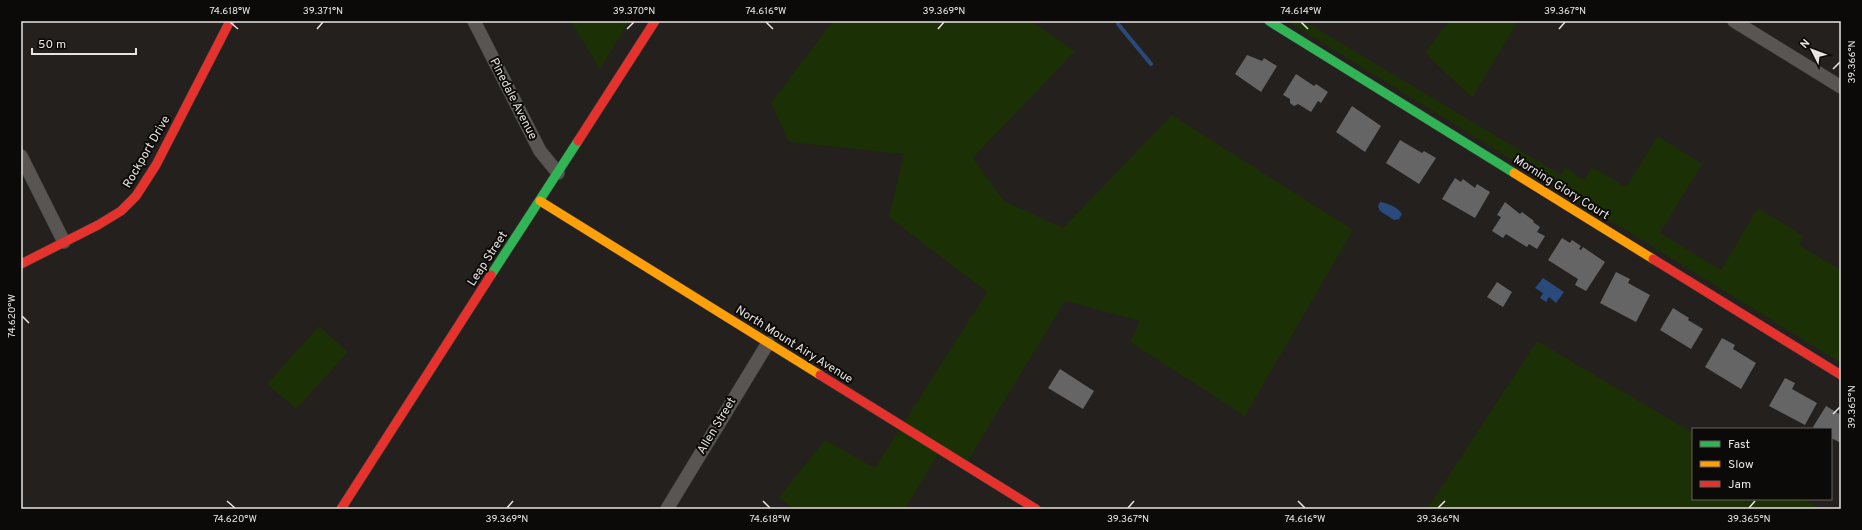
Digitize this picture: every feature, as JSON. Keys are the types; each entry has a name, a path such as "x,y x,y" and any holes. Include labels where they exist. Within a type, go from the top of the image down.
{"street":[{"name":"Rockport Drive","path":"21,264 111,218 129,205 156,165 230,21"},
{"name":"Pinedale Avenue","path":"474,21 540,151 558,173"},
{"name":"Leap Street","path":"341,509 540,202 655,21"},
{"name":"Morning Glory Court","path":"1269,21 1841,375"},
{"path":"1734,21 1841,87"},
{"path":"21,156 64,242"},
{"name":"North Mount Airy Avenue","path":"540,202 1036,509"},
{"name":"Allen Street","path":"666,509 768,343"}],"green space":[{"path":"571,21 629,21 600,69"},
{"path":"833,21 1031,21 1075,51 973,158 1004,201 1063,228 1172,115 1353,230 1245,416 1130,342 1140,321 1065,301 964,467 940,451 905,509 793,509 779,497 825,440 875,468 987,292 889,217 904,154 789,142 771,103"},
{"path":"1287,21 1304,21 1561,175 1565,167 1584,180 1592,167 1626,187 1658,136 1702,164 1660,233 1721,270 1758,208 1803,236 1799,245 1841,270 1841,363"},
{"path":"1449,21 1518,21 1472,98 1425,53"},
{"path":"319,326 348,352 296,409 267,384"},
{"path":"1537,341 1692,432 1692,500 1805,500 1820,509 1427,509"}],"water":[{"path":"1380,202 1389,204 1398,209 1402,214 1399,219 1394,220 1380,211 1378,206"},
{"path":"1543,278 1564,292 1556,303 1549,297 1546,302 1540,298 1543,293 1535,288"}],"building":[{"path":"1247,55 1262,61 1264,58 1277,66 1261,92 1235,74"},
{"path":"1296,74 1314,86 1316,84 1328,92 1321,103 1318,101 1311,112 1298,104 1294,106 1290,103 1290,99 1283,95"},
{"path":"1352,106 1381,126 1365,152 1336,132"},
{"path":"1400,140 1422,153 1424,151 1436,158 1419,184 1386,163"},
{"path":"1455,178 1461,182 1463,179 1475,188 1477,184 1490,192 1475,218 1442,199"},
{"path":"1505,202 1520,214 1522,212 1540,227 1537,232 1545,236 1537,249 1529,244 1527,247 1506,234 1503,238 1492,231 1501,217 1497,215"},
{"path":"1562,238 1570,243 1572,240 1581,246 1579,249 1581,250 1583,247 1605,262 1586,291 1575,285 1578,279 1548,260"},
{"path":"1616,272 1630,279 1628,283 1650,295 1636,322 1600,303"},
{"path":"1497,282 1512,292 1503,307 1487,297"},
{"path":"1673,308 1689,318 1688,320 1703,329 1691,349 1660,330"},
{"path":"1722,338 1735,345 1733,349 1756,363 1741,389 1705,367"},
{"path":"1060,369 1094,391 1083,409 1048,388"},
{"path":"1785,378 1795,383 1792,389 1817,403 1805,425 1769,406"},
{"path":"1826,406 1841,415 1841,443 1832,438 1832,428 1813,427"}],"waterway":[{"path":"1118,24 1151,64"}],"traffic: fast":[{"path":"1269,21 1514,173"},
{"path":"491,275 578,141"}],"traffic: slow":[{"path":"1514,173 1653,259"},
{"path":"540,201 820,375"}],"traffic: jam":[{"path":"21,264 98,225 121,211 136,196 156,165 230,21"},
{"path":"578,141 655,21"},
{"path":"1653,259 1841,375"},
{"path":"341,509 491,275"},
{"path":"820,375 1036,509"}]}
